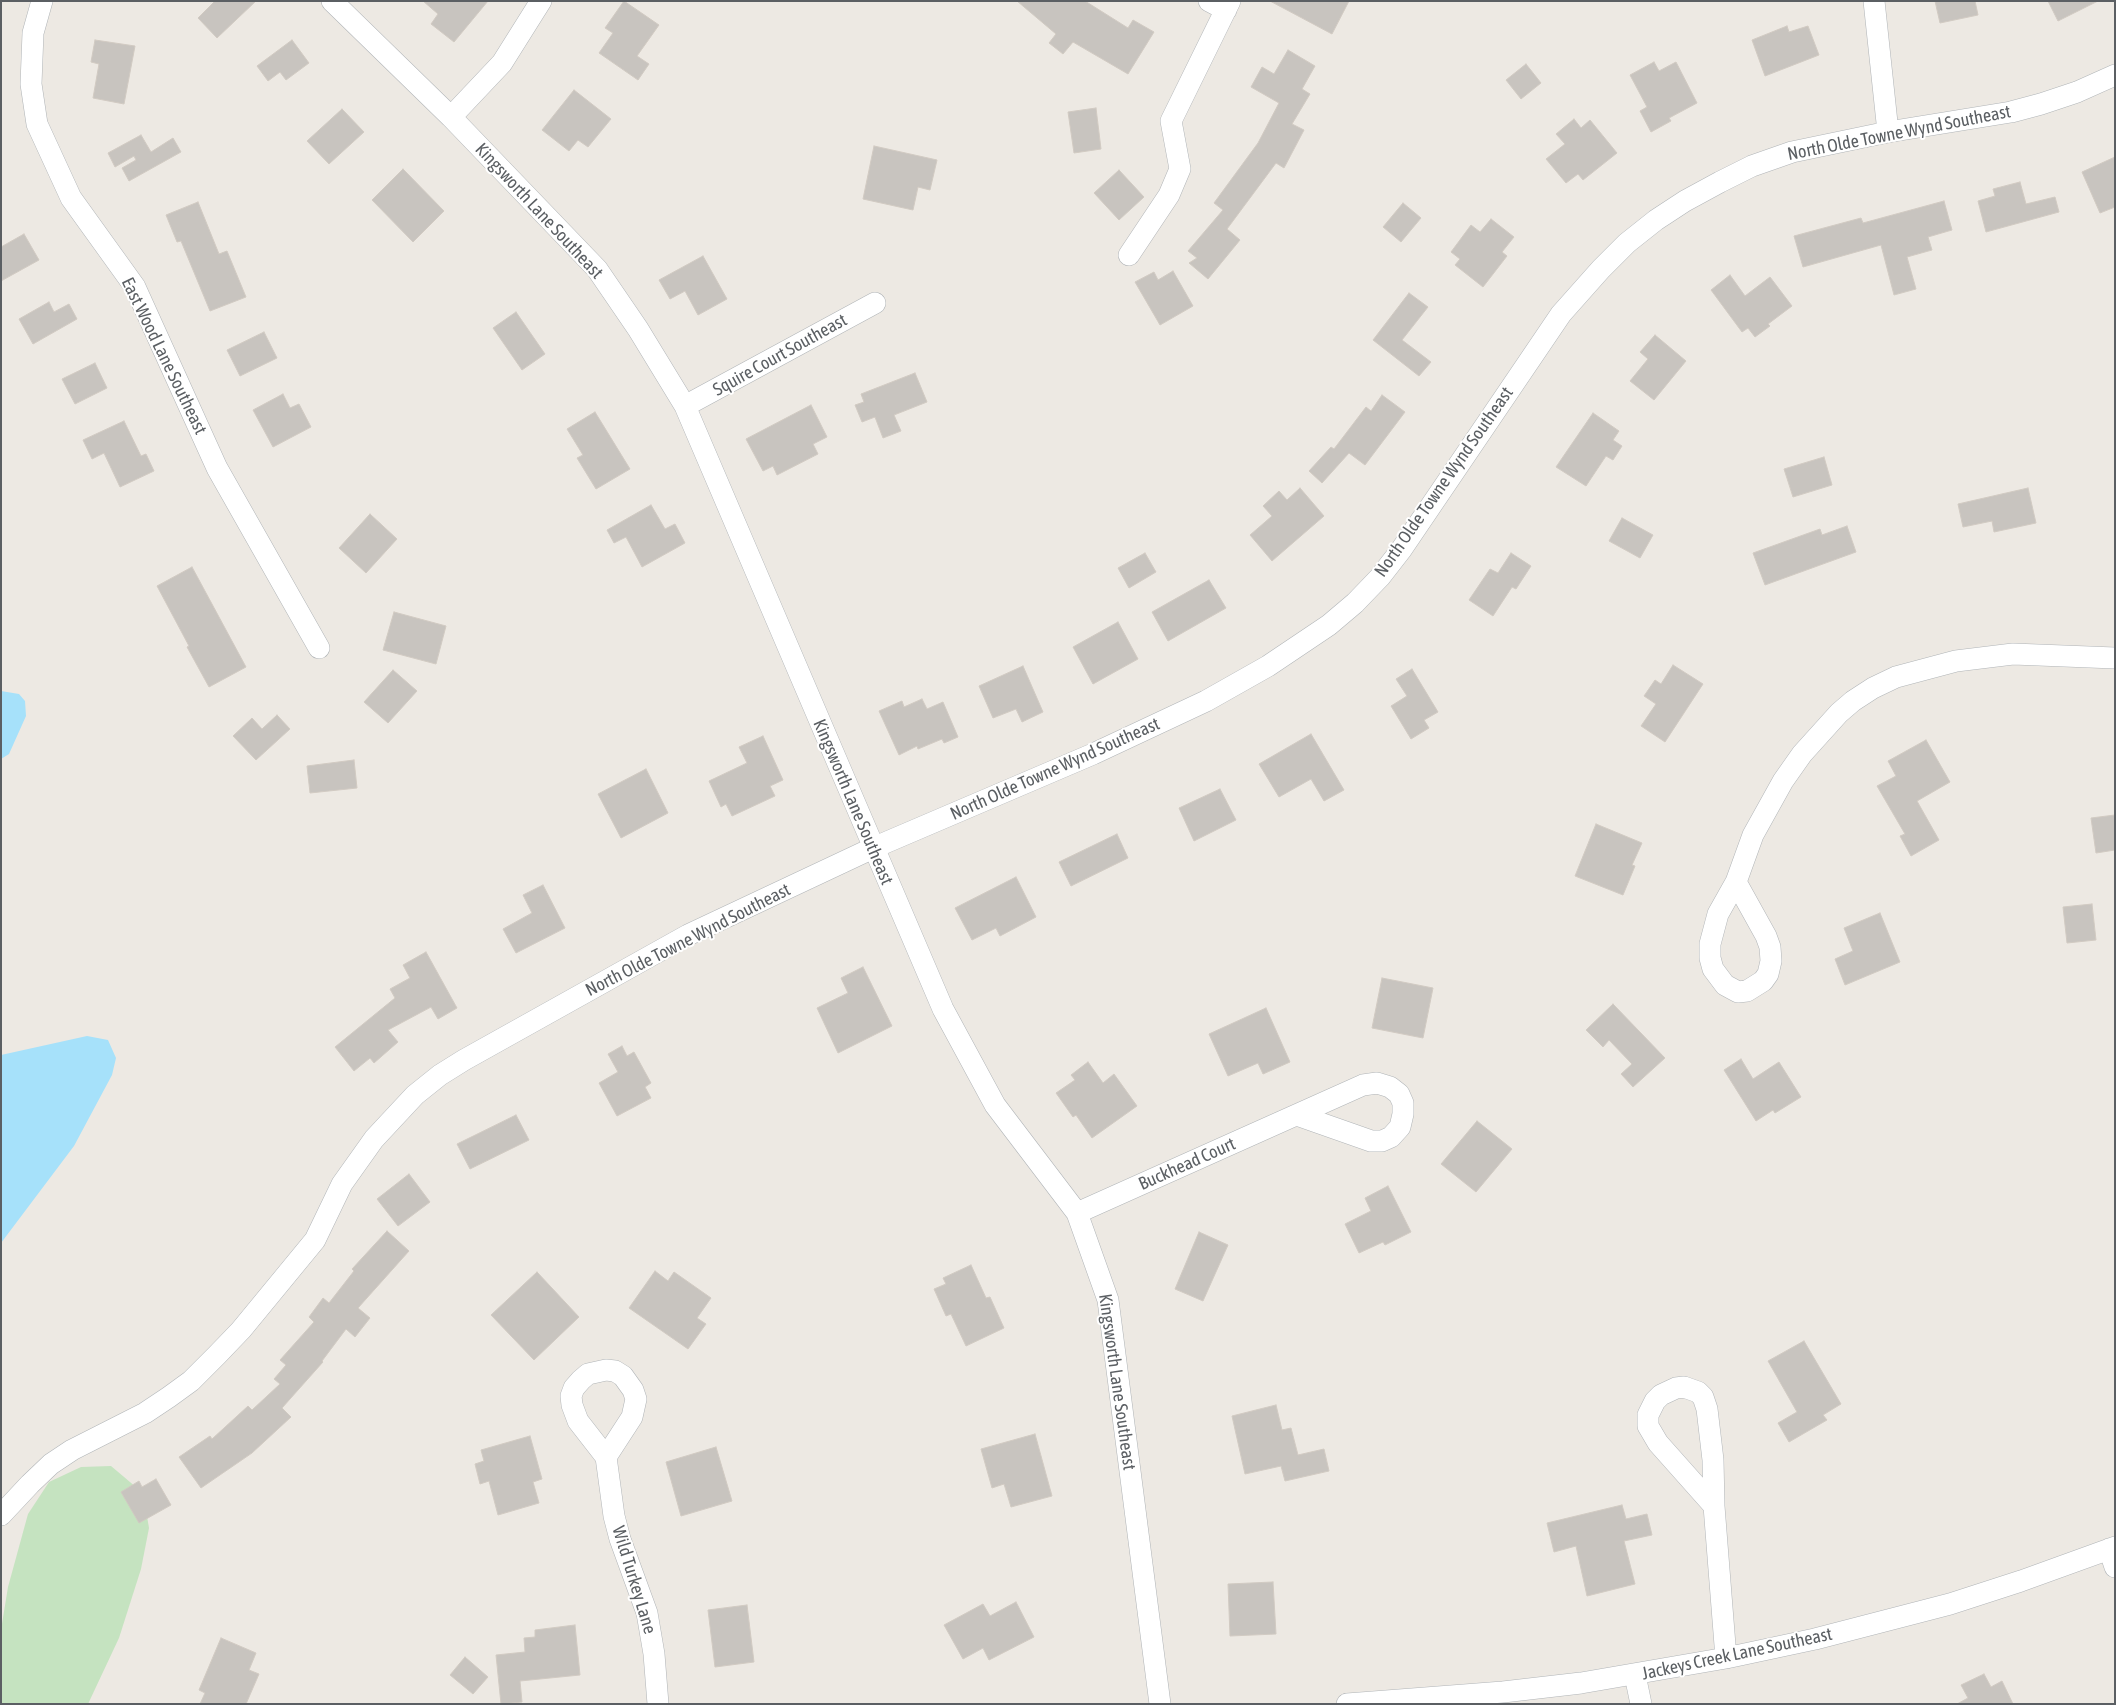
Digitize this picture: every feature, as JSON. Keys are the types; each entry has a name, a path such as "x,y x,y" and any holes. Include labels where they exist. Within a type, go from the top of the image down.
{"street":[{"name":"East Wood Lane Southeast","path":"42,1 33,33 30,84 37,124 71,198 134,287 217,468 319,648"},
{"name":"Kingsworth Lane Southeast","path":"332,1 451,117 598,269 638,329 685,406 872,848 943,1009 994,1105 1077,1213 1108,1300 1160,1704"},
{"path":"451,117 502,63 536,12 541,1"},
{"path":"1874,1 1888,132"},
{"path":"1129,255 1169,194 1180,169 1171,120 1222,4"},
{"name":"North Olde Towne Wynd Southeast","path":"1,1515 51,1464 72,1450 145,1413 169,1398 191,1381 217,1356 241,1330 315,1240 342,1184 374,1139 415,1096 440,1075 688,935 872,848 1093,754 1206,701 1268,666 1328,625 1355,603 1380,577 1426,514 1506,392 1561,314 1627,243 1685,201 1752,166 1792,152 2041,104 2077,92 2115,75"},
{"name":"Squire Court Southeast","path":"685,406 875,303"},
{"path":"1736,882 1753,836 1779,788 1802,754 1839,713 1853,701 1874,688 1896,677 1924,668 1987,656 2013,654 2115,658"},
{"name":"Buckhead Court","path":"1077,1213 1297,1115"},
{"path":"1714,1506 1658,1444 1648,1426 1648,1414 1655,1401 1661,1395 1676,1388 1684,1387 1698,1392 1706,1402 1713,1460 1714,1506 1726,1658"},
{"name":"Wild Turkey Lane","path":"606,1457 620,1539 647,1612 654,1654 658,1704"},
{"name":"Jackeys Creek Lane Southeast","path":"1346,1704 1502,1692 1635,1675 1726,1658 1815,1639 1950,1604 2113,1554"},
{"path":"1635,1675 1641,1704"}],"green space":[{"path":"111,1466 143,1493 149,1528 141,1569 119,1638 88,1704 1,1704 1,1630 8,1587 28,1514 49,1482 81,1467"}],"water":[{"path":"1,691 19,694 25,701 26,716 9,754 1,759"},
{"path":"87,1036 108,1040 116,1058 112,1075 74,1146 1,1243 1,1055"}],"building":[{"path":"215,1 256,1 217,38 198,18"},
{"path":"423,1 488,1 454,42 431,24 438,14"},
{"path":"624,1 659,25 637,56 649,64 638,80 599,53 613,33 605,28"},
{"path":"1017,1 1085,1 1128,28 1133,20 1154,32 1128,74 1073,42 1063,54 1049,43 1056,34"},
{"path":"1270,1 1349,1 1332,34"},
{"path":"1935,1 1975,1 1978,15 1940,23"},
{"path":"2048,1 2098,1 2058,21"},
{"path":"1787,26 1789,32 1808,26 1819,55 1765,76 1752,40"},
{"path":"95,40 135,46 124,104 93,98 99,64 91,62"},
{"path":"292,40 309,63 286,80 280,72 268,81 257,66"},
{"path":"1288,50 1315,66 1302,89 1310,94 1292,124 1304,130 1284,168 1276,163 1227,229 1240,240 1208,279 1189,263 1197,258 1188,251 1223,210 1214,203 1258,143 1279,103 1251,87 1262,67 1274,74"},
{"path":"1654,62 1659,71 1676,62 1697,103 1669,118 1671,121 1651,132 1640,111 1647,107 1630,75"},
{"path":"1526,64 1541,83 1521,99 1506,80"},
{"path":"574,90 611,119 588,147 578,140 569,151 542,130"},
{"path":"1096,108 1101,149 1074,153 1068,112"},
{"path":"342,109 364,132 329,164 307,141"},
{"path":"1574,119 1581,128 1590,120 1617,153 1583,180 1578,174 1566,183 1546,159 1565,144 1556,134"},
{"path":"141,135 151,152 173,138 181,152 129,181 122,168 136,160 134,156 115,167 108,153"},
{"path":"874,146 937,160 930,190 918,187 913,210 863,199"},
{"path":"2115,157 2115,207 2100,213 2082,172"},
{"path":"403,169 444,211 413,242 372,200"},
{"path":"1119,170 1144,197 1119,220 1094,193"},
{"path":"2020,182 2026,204 2055,197 2059,212 1986,232 1978,201 1995,196 1993,189"},
{"path":"1944,201 1952,230 1928,237 1932,250 1907,257 1916,289 1894,295 1881,245 1803,267 1794,236 1861,218 1863,223"},
{"path":"198,202 219,254 227,251 246,297 210,311 181,241 177,242 166,215"},
{"path":"1403,203 1421,218 1401,242 1383,227"},
{"path":"1491,219 1514,237 1502,252 1507,256 1483,287 1455,265 1460,259 1451,252 1471,225 1480,232"},
{"path":"24,234 39,260 1,281 1,247"},
{"path":"703,256 727,299 698,315 685,291 670,299 659,280"},
{"path":"1173,271 1193,306 1160,325 1135,282 1154,272 1158,280"},
{"path":"1730,275 1745,296 1770,277 1792,306 1768,324 1770,326 1755,337 1748,328 1742,332 1711,290"},
{"path":"1409,293 1428,307 1402,340 1431,362 1419,376 1373,340"},
{"path":"49,302 54,312 69,304 77,319 33,344 19,319"},
{"path":"516,312 545,354 522,370 493,328"},
{"path":"264,332 277,358 240,376 227,350"},
{"path":"1655,335 1686,361 1654,400 1630,381 1648,359 1640,352"},
{"path":"95,363 107,388 75,404 62,379"},
{"path":"915,373 927,402 894,415 901,431 883,438 875,417 862,422 855,405 864,402 861,394"},
{"path":"283,394 290,408 299,404 311,427 273,447 253,410"},
{"path":"1382,395 1405,412 1365,465 1349,453 1322,483 1309,471 1331,447 1334,449 1366,407 1371,411"},
{"path":"811,405 827,437 813,444 818,454 777,475 773,466 763,471 746,439"},
{"path":"595,412 630,469 596,489 577,458 583,455 567,429"},
{"path":"1593,413 1619,431 1613,440 1622,446 1613,460 1606,456 1586,486 1556,467"},
{"path":"124,421 141,456 146,454 154,471 120,487 104,453 92,459 83,440"},
{"path":"1824,457 1832,485 1793,497 1784,469"},
{"path":"1300,488 1324,516 1272,561 1250,535 1272,516 1263,506 1279,491 1287,500"},
{"path":"2028,488 2036,523 1994,532 1992,521 1963,527 1958,504"},
{"path":"651,505 665,529 675,524 685,543 642,567 626,537 614,543 607,530"},
{"path":"370,514 397,539 366,573 339,548"},
{"path":"1622,518 1653,535 1640,558 1609,541"},
{"path":"1847,526 1856,552 1765,585 1753,553 1820,529 1822,535"},
{"path":"1145,553 1156,572 1129,588 1118,568"},
{"path":"1511,553 1531,566 1516,589 1512,587 1493,616 1469,600 1490,569 1498,573"},
{"path":"192,567 246,667 209,687 157,586"},
{"path":"1209,580 1226,608 1168,641 1152,612"},
{"path":"394,612 446,626 436,664 383,650"},
{"path":"1118,622 1138,659 1093,684 1073,647"},
{"path":"1673,665 1703,684 1665,742 1641,726 1656,704 1644,696 1655,680 1661,684"},
{"path":"1023,666 1043,712 1022,722 1016,709 993,718 979,686"},
{"path":"1412,669 1438,712 1424,720 1429,728 1411,739 1391,706 1407,696 1396,679"},
{"path":"393,670 417,691 388,723 364,702"},
{"path":"922,699 927,709 943,702 958,737 944,743 942,739 918,749 917,746 899,755 879,711 902,701 904,707"},
{"path":"277,715 290,729 256,760 233,736 252,718 262,729"},
{"path":"1311,734 1344,790 1324,801 1311,779 1279,797 1259,764"},
{"path":"763,736 783,780 770,786 775,796 732,816 726,804 721,807 709,781 747,763 739,747"},
{"path":"1926,740 1950,782 1917,801 1939,840 1911,856 1900,836 1905,834 1877,786 1896,776 1888,761"},
{"path":"354,760 357,788 310,793 307,766"},
{"path":"646,769 668,813 621,838 598,794"},
{"path":"1220,789 1236,820 1194,841 1179,808"},
{"path":"2115,815 2115,850 2096,853 2091,818"},
{"path":"1596,824 1642,843 1632,865 1635,866 1623,895 1575,876"},
{"path":"1117,834 1128,858 1071,886 1059,862"},
{"path":"1016,877 1036,917 1000,936 996,928 972,940 955,908"},
{"path":"543,885 565,928 516,953 503,929 532,913 523,895"},
{"path":"2092,904 2096,940 2067,943 2063,907"},
{"path":"1880,913 1900,962 1845,985 1835,959 1853,951 1844,928"},
{"path":"426,952 457,1008 438,1019 431,1007 388,1030 398,1042 374,1063 370,1058 354,1071 335,1047 395,998 390,989 410,978 403,965"},
{"path":"863,967 892,1026 838,1053 817,1008 848,993 841,978"},
{"path":"1382,978 1433,988 1423,1038 1372,1028"},
{"path":"1613,1004 1665,1058 1633,1087 1621,1074 1632,1064 1609,1040 1603,1047 1586,1030"},
{"path":"1266,1008 1290,1062 1263,1074 1258,1063 1228,1076 1209,1034"},
{"path":"622,1046 627,1056 634,1052 651,1083 645,1087 651,1098 617,1116 599,1083 618,1072 608,1054"},
{"path":"1741,1059 1753,1079 1779,1062 1801,1097 1775,1113 1773,1110 1756,1121 1724,1070"},
{"path":"1088,1062 1103,1083 1114,1074 1137,1106 1092,1138 1076,1115 1073,1117 1056,1093 1075,1080 1071,1075"},
{"path":"516,1115 529,1140 470,1169 457,1144"},
{"path":"1477,1121 1512,1149 1476,1192 1441,1164"},
{"path":"409,1174 430,1202 398,1226 377,1199"},
{"path":"1388,1186 1411,1232 1385,1245 1383,1242 1359,1253 1345,1224 1371,1211 1365,1198"},
{"path":"387,1231 409,1251 358,1308 370,1318 355,1337 346,1329 323,1362 282,1408 291,1417 252,1453 201,1488 179,1457 210,1436 212,1439 248,1406 252,1410 280,1384 274,1379 286,1365 280,1360 314,1322 309,1317 323,1298 329,1303 354,1271 352,1269"},
{"path":"1199,1232 1228,1245 1203,1301 1175,1289"},
{"path":"971,1265 986,1298 990,1297 1004,1328 966,1346 951,1314 946,1316 934,1289 946,1284 943,1278"},
{"path":"655,1271 668,1281 674,1272 711,1298 697,1318 706,1324 688,1349 629,1308"},
{"path":"537,1272 579,1317 534,1360 491,1315"},
{"path":"1804,1341 1841,1404 1823,1415 1827,1420 1789,1442 1778,1423 1797,1412 1768,1361"},
{"path":"1276,1405 1282,1430 1291,1428 1298,1455 1324,1449 1329,1471 1285,1481 1281,1466 1245,1474 1232,1416"},
{"path":"1035,1434 1052,1496 1011,1507 1004,1484 992,1488 981,1449"},
{"path":"530,1436 542,1479 533,1482 539,1503 498,1515 489,1481 480,1484 475,1464 484,1461 481,1450"},
{"path":"716,1447 732,1501 681,1516 666,1462"},
{"path":"156,1479 171,1505 139,1523 121,1492 139,1481 142,1487"},
{"path":"1622,1505 1626,1519 1647,1514 1652,1535 1624,1541 1635,1584 1587,1596 1576,1546 1554,1552 1547,1523"},
{"path":"1273,1582 1276,1634 1230,1636 1228,1584"},
{"path":"1016,1602 1034,1637 989,1660 983,1648 963,1659 944,1625 983,1604 990,1616"},
{"path":"747,1605 754,1662 715,1667 708,1610"},
{"path":"575,1625 580,1675 520,1681 522,1702 501,1704 496,1655 525,1652 524,1638 535,1637 535,1630"},
{"path":"221,1638 256,1653 249,1670 259,1674 246,1704 200,1704 205,1693 199,1690"},
{"path":"465,1657 488,1677 473,1694 450,1675"},
{"path":"1984,1674 1991,1687 2002,1681 2013,1704 1957,1704 1968,1698 1961,1685"}]}
